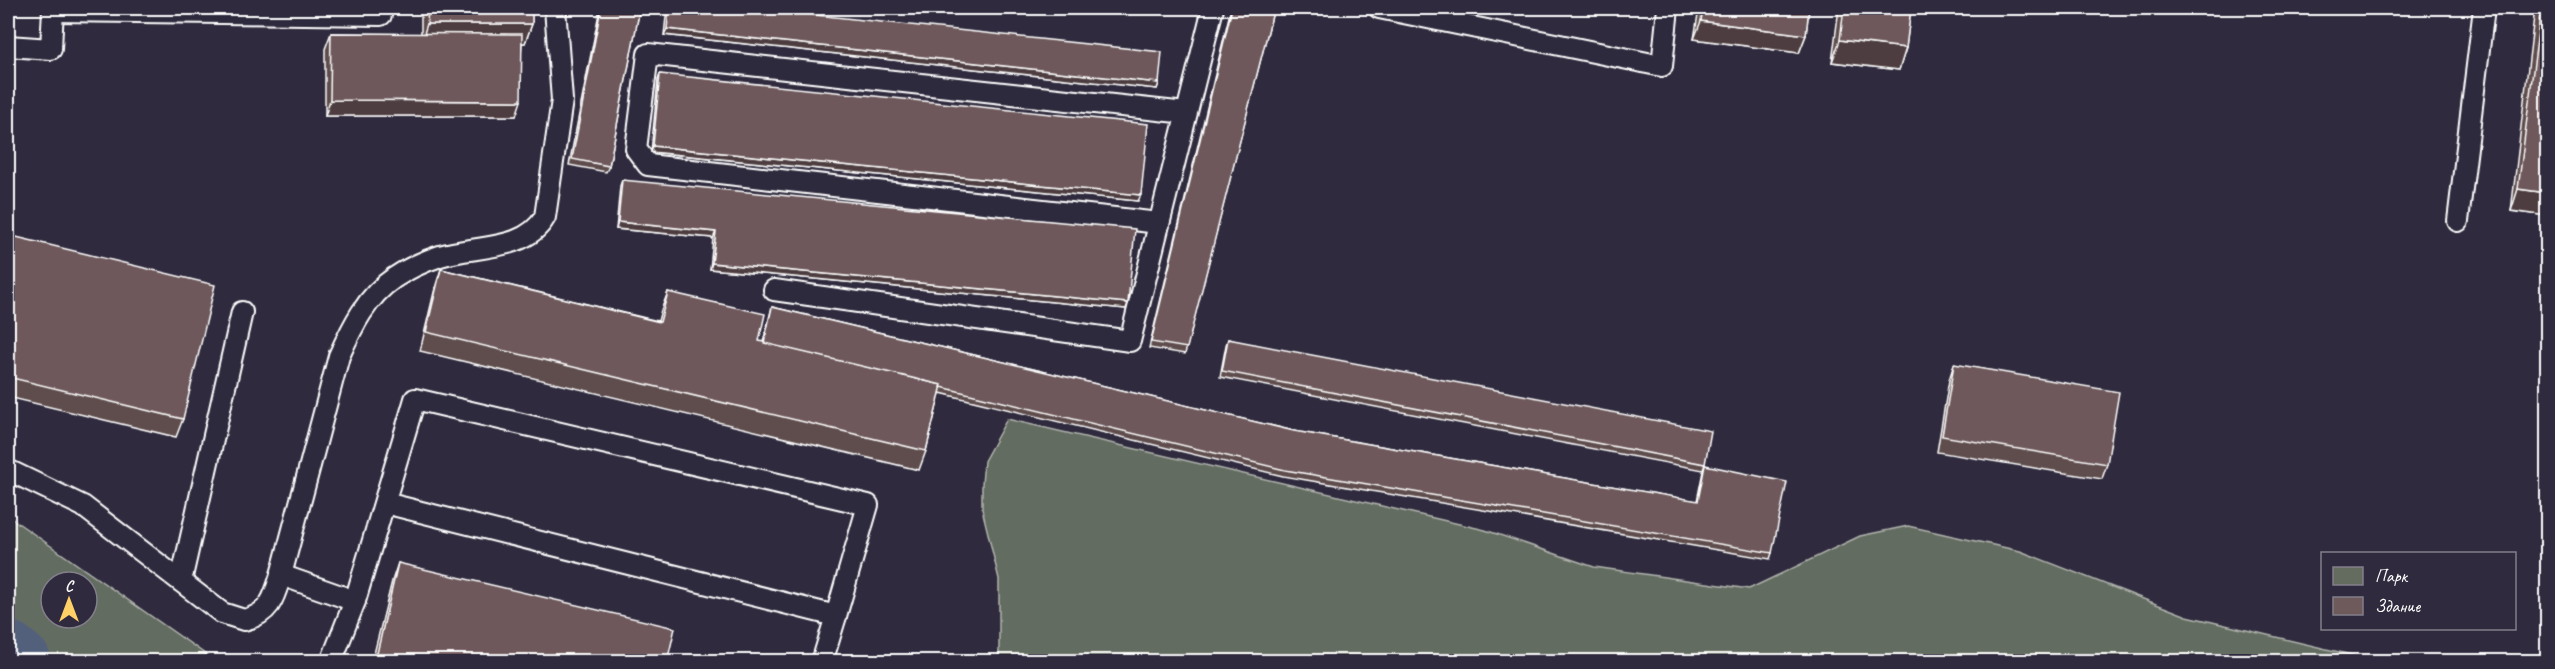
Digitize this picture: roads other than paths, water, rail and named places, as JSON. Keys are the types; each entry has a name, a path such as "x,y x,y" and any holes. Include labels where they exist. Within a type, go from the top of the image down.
{"lane":[{"path":"8,46 51,49 53,9 381,15 382,8"},
{"path":"8,470 83,506 222,613 244,620 266,611 273,602 281,575 339,356 354,322 377,292 394,278 440,256 520,240 539,227 544,217 562,100 555,8"},
{"path":"774,290 1130,341 1213,8"},
{"path":"1379,8 1662,66 1668,8"},
{"path":"2458,221 2484,8"},
{"path":"1160,222 648,165 636,149 648,54 1186,113"},
{"path":"181,581 242,312"},
{"path":"331,662 355,601 415,399 868,505 822,662"},
{"path":"385,503 836,616"},
{"path":"281,575 355,601"}],"waterway":[{"path":"8,653 19,662"}]}
